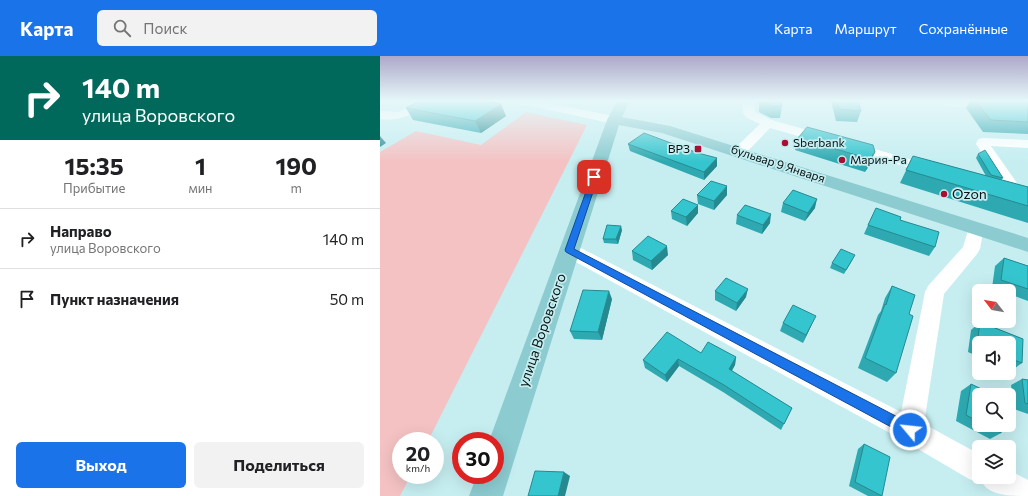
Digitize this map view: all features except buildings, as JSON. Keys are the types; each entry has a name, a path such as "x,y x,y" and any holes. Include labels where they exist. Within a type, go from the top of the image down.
{"main road":[{"name":"улица Воровского","path":"504,441 614,122"},
{"name":"бульвар 9 Января","path":"647,122 665,129 1028,245"},
{"path":"486,496 490,484"}],"street":[{"path":"765,122 948,174"},
{"path":"739,152 768,123"},
{"path":"1022,195 983,142 1028,144"},
{"path":"994,187 1022,195"},
{"path":"910,430 935,292 971,249 976,228"},
{"path":"569,250 910,430 972,465"},
{"path":"1007,484 1028,496"}],"shaded area":[{"path":"513,122 571,122 587,125 433,432 392,432 392,484 406,484 400,496 380,496 380,152 416,131 481,145"}],"place":[{"name":"Sberbank","path":"785,143"},
{"name":"ВРЗ","path":"698,149"},
{"name":"Мария-Ра","path":"842,160"},
{"name":"Ozon","path":"944,194"}],"route":[{"path":"594,177 569,250 910,430"}]}
